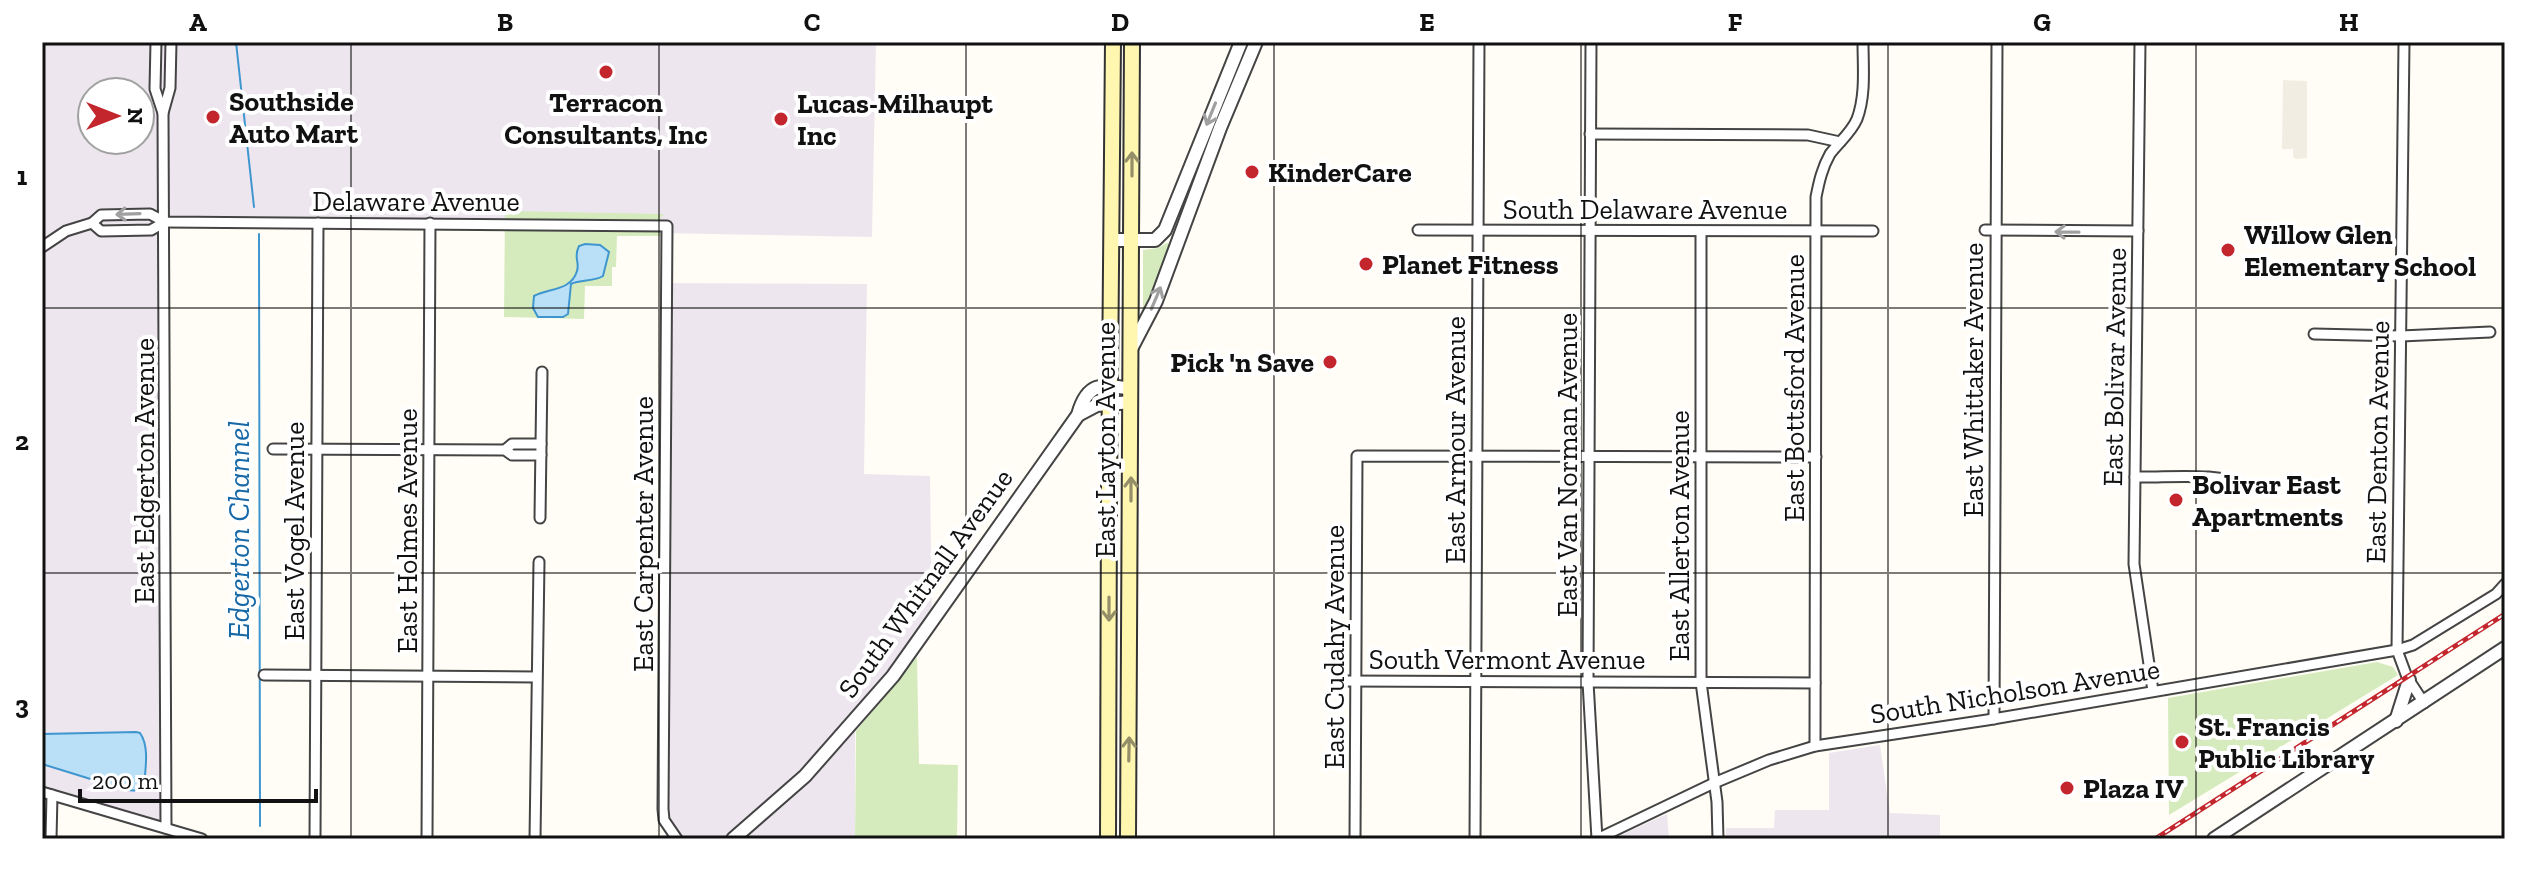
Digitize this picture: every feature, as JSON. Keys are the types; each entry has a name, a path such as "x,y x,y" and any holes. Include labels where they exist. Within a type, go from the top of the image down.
{"main road":[{"name":"East Layton Avenue","path":"1108,839 1113,42"},
{"path":"1123,42 1132,113"},
{"name":"East Layton Avenue","path":"1128,839 1132,42"}],"street":[{"name":"East Edgerton Avenue","path":"156,42 155,89 163,113"},
{"name":"East Edgerton Avenue","path":"166,828 163,113 170,88 171,42"},
{"path":"1112,240 1155,240 1165,230 1241,42"},
{"path":"1132,347 1156,301 1256,42"},
{"name":"East Armour Avenue","path":"1475,839 1479,42"},
{"name":"East Van Norman Avenue","path":"1591,42 1588,682 1597,839"},
{"name":"East Bottsford Avenue","path":"1815,746 1816,197 1819,179 1831,153 1850,133 1860,110 1863,42"},
{"name":"East Whittaker Avenue","path":"1994,719 1990,231 1997,42"},
{"name":"East Bolivar Avenue","path":"2140,42 2134,564 2153,691"},
{"name":"East Denton Avenue","path":"2397,650 2404,42"},
{"path":"1590,134 1808,135 1840,142"},
{"path":"42,247 66,231 92,223 101,215 150,214 165,222"},
{"path":"92,223 101,231 151,230 165,222"},
{"name":"Delaware Avenue","path":"165,222 667,226"},
{"name":"East Vogel Avenue","path":"315,839 318,223"},
{"name":"East Holmes Avenue","path":"427,839 430,223"},
{"name":"East Carpenter Avenue","path":"667,226 663,809 664,820 677,839"},
{"name":"South Delaware Avenue","path":"1418,230 1873,231"},
{"name":"East Allerton Avenue","path":"1701,231 1701,682 1718,839"},
{"path":"1990,231 2138,231"},
{"path":"2314,334 2401,336 2490,332"},
{"path":"540,518 542,372"},
{"path":"1110,385 1131,395"},
{"name":"South Whitnall Avenue","path":"733,839 805,776 893,676 1078,415 1081,403 1092,388 1110,385"},
{"path":"1078,415 1097,405 1131,395"},
{"path":"273,449 505,450 512,444 541,450"},
{"path":"1477,455 1816,457"},
{"name":"East Cudahy Avenue","path":"1355,839 1357,456 1477,455"},
{"path":"2135,477 2223,478 2249,487"},
{"path":"535,839 539,562"},
{"name":"South Nicholson Avenue","path":"1597,839 1714,783 1769,760 1815,746 1994,719 2397,650 2413,645 2496,594 2505,584"},
{"path":"2214,839 2505,648"},
{"path":"2397,650 2409,680 2424,703"},
{"path":"264,675 536,677"},
{"path":"2396,721 2409,680"},
{"name":"South Vermont Avenue","path":"1343,681 1815,683"},
{"path":"51,839 47,794 202,839"}],"shaded area":[{"path":"42,42 876,42 872,237 660,233 504,223 165,222 166,828 42,792"},
{"path":"2283,80 2307,81 2307,158 2296,159 2293,149 2282,149"},
{"path":"666,283 867,284 864,474 930,476 932,620 855,718 855,839 677,839 663,809"},
{"path":"1880,745 1890,813 1940,815 1940,839 1726,839 1726,828 1774,828 1775,810 1829,810 1829,753"},
{"path":"1667,814 1669,839 1612,839"}],"green space":[{"path":"505,211 664,214 657,222 661,236 617,236 612,286 585,286 584,319 504,317"},
{"path":"1170,244 1160,283 1143,318 1143,250"},
{"path":"917,657 919,764 958,765 957,839 855,839 856,731"},
{"path":"2377,662 2393,667 2398,675 2169,815 2168,698"}],"water":[{"path":"585,244 600,245 609,252 603,276 571,284 568,314 563,317 538,317 533,308 534,296 570,282 577,271 577,250"},
{"path":"136,732 143,739 146,752 144,787 141,791 126,790 42,764 42,734"}],"waterway":[{"name":"Edgerton Channel","path":"236,42 254,207"},
{"name":"Edgerton Channel","path":"259,234 260,826"}],"railway":[{"path":"2155,839 2505,614"}],"place":[{"name":"Terracon Consultants, Inc","path":"606,72"},
{"name":"Southside Auto Mart","path":"213,117"},
{"name":"Lucas-Milhaupt Inc","path":"781,119"},
{"name":"KinderCare","path":"1252,172"},
{"name":"Willow Glen Elementary School","path":"2228,250"},
{"name":"Planet Fitness","path":"1366,264"},
{"name":"Pick 'n Save","path":"1330,362"},
{"name":"Bolivar East Apartments","path":"2176,500"},
{"name":"St. Francis Public Library","path":"2182,742"},
{"name":"Plaza IV","path":"2067,788"}]}
